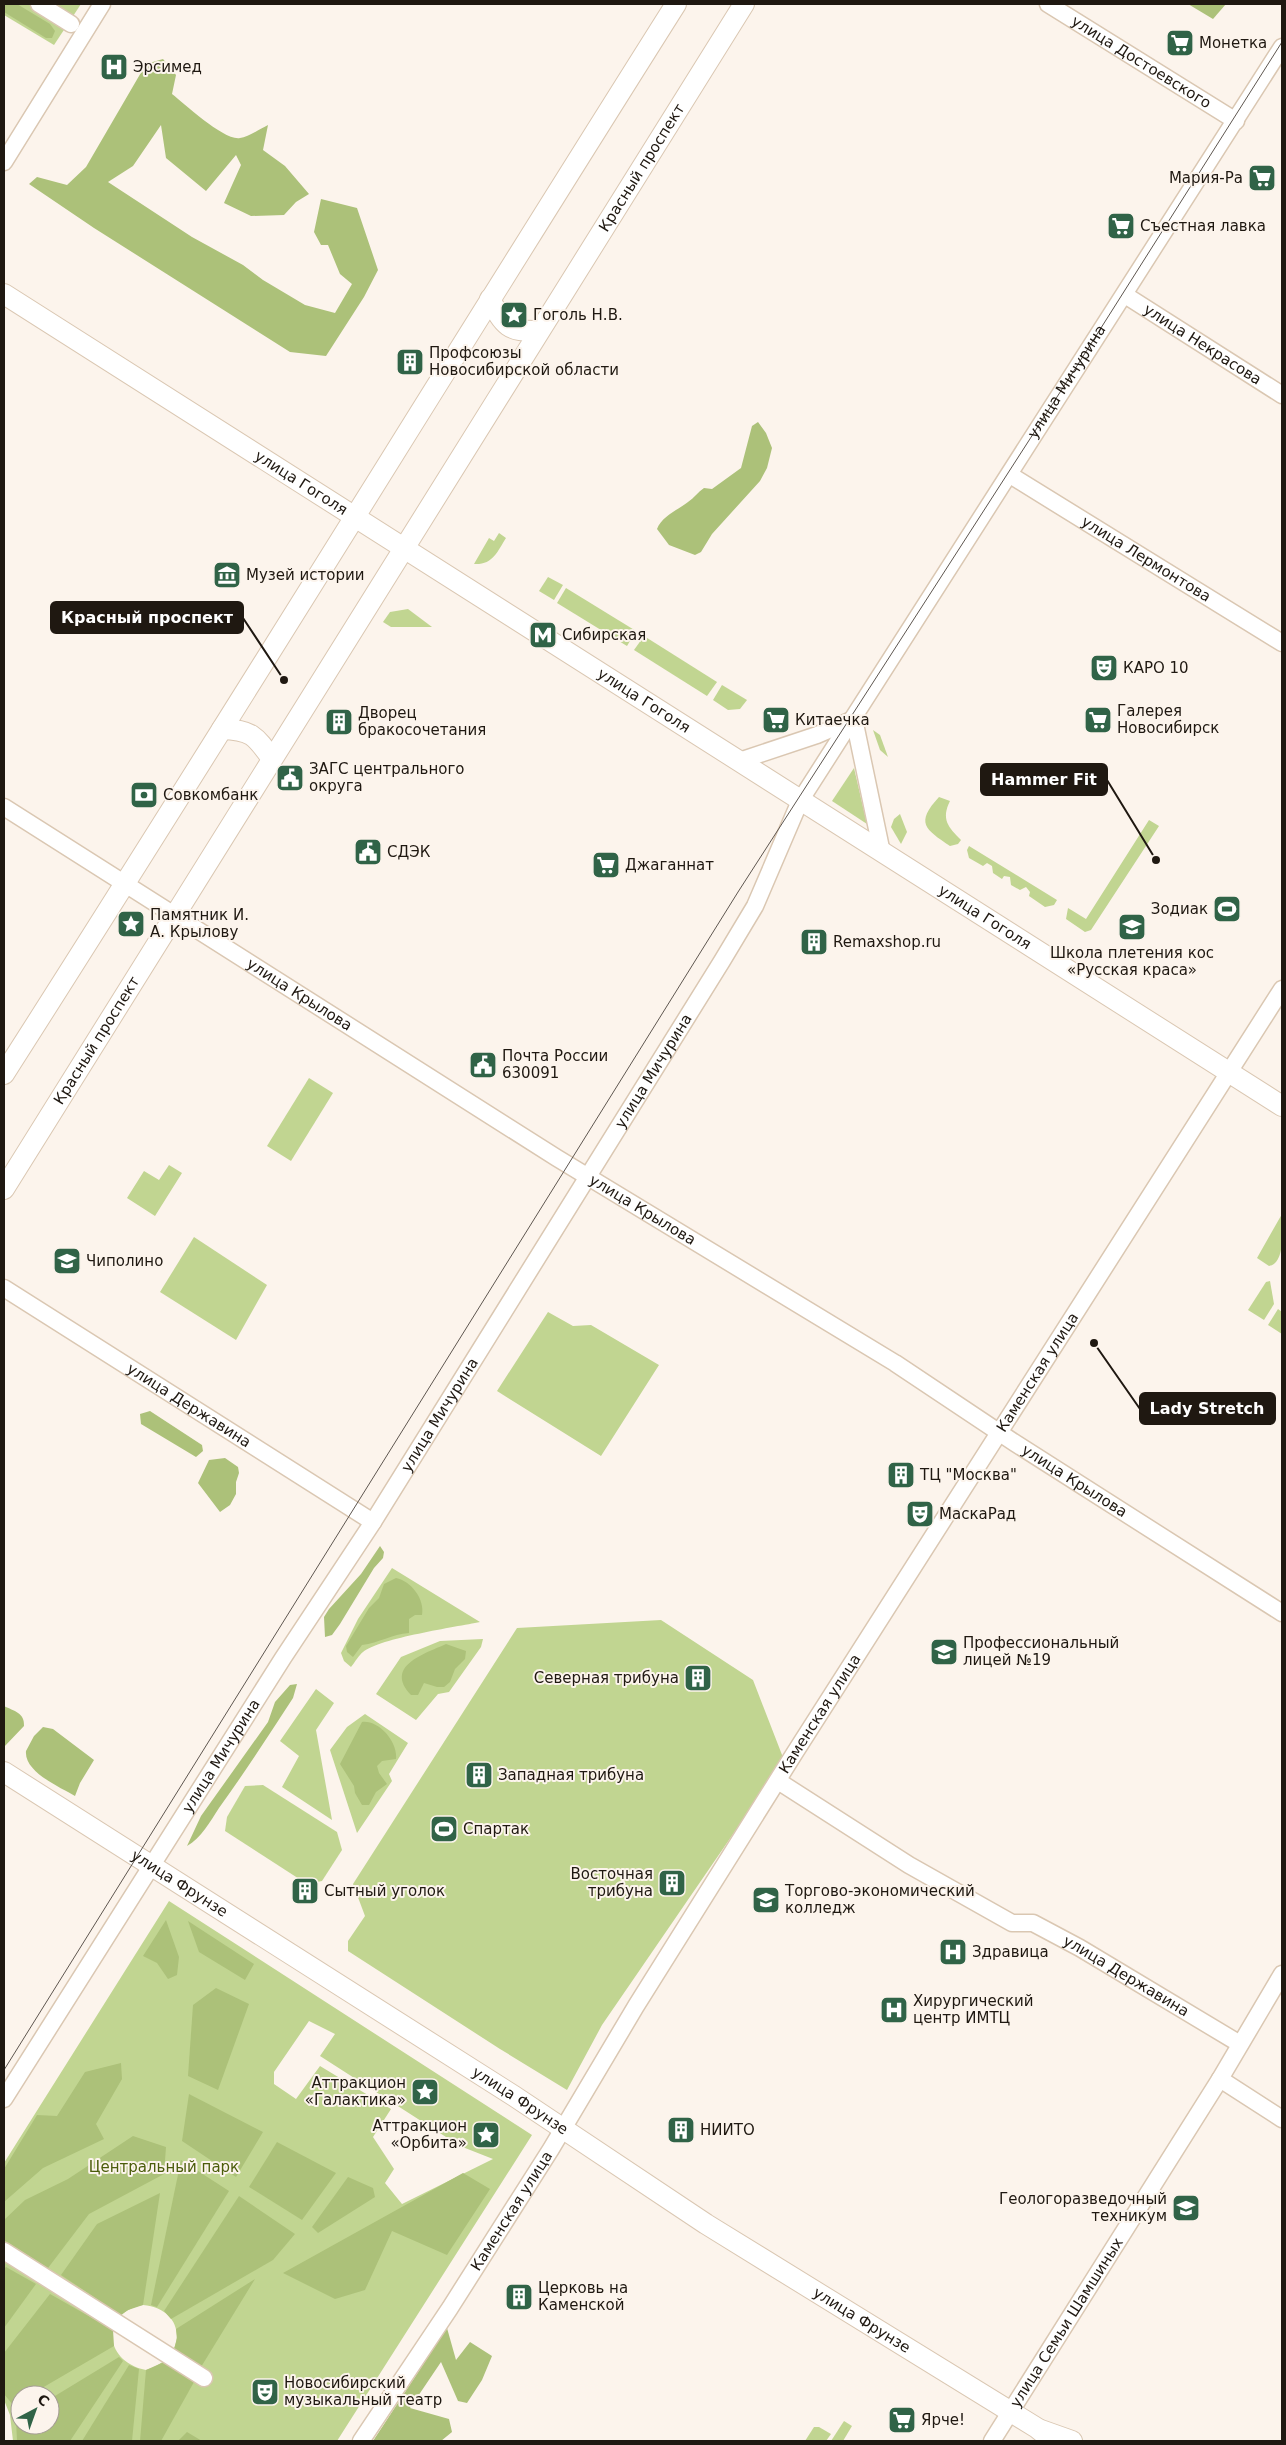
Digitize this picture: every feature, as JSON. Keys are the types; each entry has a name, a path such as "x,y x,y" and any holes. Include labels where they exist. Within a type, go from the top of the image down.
{"main road":[{"path":"4,1074 357,516 490,299 676,4"},
{"name":"Красный проспект","path":"4,1189 744,4"},
{"name":"улица Гоголя","path":"4,294 258,457 357,516 491,605 1282,1106"},
{"path":"490,299 501,320 518,332 540,331"},
{"path":"222,729 242,729 258,740 272,759"},
{"name":"улица Фрунзе","path":"4,1772 328,1977 723,2235 1037,2428 1053,2441"},
{"name":"улица Фрунзе","path":"1037,2428 1072,2441"}],"street":[{"path":"39,4 71,24"},
{"path":"4,162 102,4"},
{"name":"улица Достоевского","path":"1048,4 1236,121"},
{"name":"улица Мичурина","path":"4,2098 283,1658 373,1522 589,1177 755,906 800,801 1125,295 1282,46"},
{"name":"улица Некрасова","path":"1125,295 1282,395"},
{"name":"улица Лермонтова","path":"1010,475 1282,643"},
{"path":"739,761 817,735 854,719 882,853"},
{"name":"улица Крылова","path":"4,807 589,1177 895,1363 999,1432 1282,1613"},
{"name":"Каменская улица","path":"361,2441 450,2308 563,2130 636,2006 778,1780 1282,990"},
{"name":"улица Державина","path":"4,1288 373,1522"},
{"name":"улица Державина","path":"778,1780 918,1870 1012,1924 1033,1923 1080,1948 1240,2044"},
{"name":"улица Семьи Шамшиных","path":"992,2441 1220,2079 1282,1974"},
{"path":"1220,2079 1282,2119"},
{"path":"4,2251 204,2378"}],"green space":[{"path":"4,4 81,4 54,45 4,15"},
{"path":"4,4 17,4 50,24 55,31 52,38 46,38 4,12"},
{"path":"1188,4 1226,4 1213,19"},
{"path":"163,59 176,75 172,94 224,134 240,138 268,125 263,150 285,166 309,194 296,202 284,215 251,216 224,203 241,165 236,155 206,191 166,158 161,125 133,166 108,182 192,237 243,265 263,280 305,305 335,313 352,284 340,274 328,245 321,245 314,232 321,199 357,208 378,270 364,297 326,356 290,352 94,228 29,184 37,177 67,185 86,167 146,64"},
{"path":"758,422 766,433 772,448 767,468 760,481 712,534 701,552 695,555 669,545 657,529 659,524 704,488 712,489 741,468 752,426"},
{"path":"499,533 506,538 494,557 486,562 474,564 489,538 494,541"},
{"path":"548,577 563,585 554,600 539,591"},
{"path":"566,588 636,631 627,646 557,603"},
{"path":"408,609 432,627 391,627 383,622 390,612"},
{"path":"644,636 717,682 707,696 634,650"},
{"path":"722,685 747,700 740,709 728,710 713,700"},
{"path":"873,730 880,735 888,757 880,750"},
{"path":"854,768 867,824 832,801"},
{"path":"939,797 950,801 947,807 946,818 949,827 961,840 958,844 950,846 934,835 926,825 927,813"},
{"path":"900,814 907,832 901,844 891,827 894,819"},
{"path":"1149,820 1159,826 1091,930 1085,932 1066,919 1068,908 1086,919"},
{"path":"969,846 1057,900 1054,905 1045,907 1029,896 1030,892 1026,887 1020,890 1011,885 1010,877 1004,876 1002,879 993,873 992,866 987,863 983,866 969,858 967,850"},
{"path":"309,1078 333,1093 291,1161 267,1146"},
{"path":"169,1165 182,1173 155,1216 127,1198 144,1171 159,1180"},
{"path":"1282,1214 1281,1252 1278,1259 1269,1266 1257,1258"},
{"path":"194,1237 267,1285 236,1340 160,1292"},
{"path":"1270,1281 1274,1304 1264,1320 1248,1310 1266,1282"},
{"path":"1278,1309 1282,1312 1282,1334 1268,1325"},
{"path":"548,1312 573,1326 591,1325 659,1365 601,1456 497,1391"},
{"path":"150,1411 202,1445 203,1451 196,1457 141,1424 140,1414"},
{"path":"225,1458 238,1467 239,1473 236,1482 236,1494 230,1505 220,1512 198,1483 209,1460"},
{"path":"380,1546 384,1552 383,1558 374,1568 332,1635 325,1637 324,1617 361,1574"},
{"path":"392,1568 480,1622 385,1642 363,1652 351,1667 344,1661 341,1653 358,1619"},
{"path":"396,1578 407,1583 416,1592 421,1603 422,1615 415,1615 409,1619 409,1633 362,1645 353,1657 347,1652 346,1646 369,1608 379,1598 384,1584"},
{"name":"Спартак","path":"661,1620 753,1680 784,1760 602,2025 567,2090 348,1951 348,1941 365,1916 353,1884 517,1628"},
{"path":"483,1639 481,1647 449,1692 438,1694 416,1720 376,1694 401,1657 440,1641"},
{"path":"446,1644 466,1651 465,1659 455,1669 450,1682 444,1687 424,1683 418,1695 411,1695 404,1685 402,1676 404,1669 418,1657"},
{"path":"297,1684 293,1698 248,1767 205,1829 197,1839 187,1846 201,1816 268,1722 275,1702 290,1685"},
{"path":"316,1689 334,1703 316,1730 332,1820 282,1787 299,1756 280,1741"},
{"path":"4,1706 21,1715 24,1726 4,1747"},
{"path":"365,1714 408,1743 389,1774 392,1781 357,1833 330,1750 347,1727"},
{"path":"362,1722 368,1722 381,1728 391,1739 396,1752 396,1759 382,1761 377,1766 379,1773 387,1784 376,1792 369,1805 362,1805 355,1793 354,1786 340,1764"},
{"path":"43,1727 53,1729 94,1760 80,1783 75,1796 44,1778 31,1766 27,1759 26,1751 34,1736"},
{"path":"263,1785 337,1832 342,1850 322,1881 307,1884 225,1831 227,1817 245,1786"},
{"name":"Центральный парк","path":"169,1901 532,2135 337,2441 13,2441 12,2435 60,2435 60,2385 10,2385 10,2415 4,2400 4,2163","holes":["309,2021 335,2034 320,2056 460,2146 493,2159 402,2204 385,2183 394,2169 373,2137 391,2109 320,2066 296,2099 274,2084 274,2072","143,2305 157,2308 168,2315 174,2324 177,2334 175,2345 169,2355 160,2364 146,2370 132,2365 121,2357 115,2348 112,2337 119,2317 129,2310"]},
{"path":"166,1920 179,1957 177,1975 168,1979 157,1963 143,1956"},
{"path":"188,1921 254,1964 245,1980 199,1952"},
{"path":"216,1988 249,2004 218,2090 188,2076 193,2005"},
{"path":"121,2063 122,2079 96,2124 104,2139 43,2168 4,2202 4,2169 37,2115 57,2116 85,2072"},
{"path":"189,2094 263,2132 236,2177 182,2141"},
{"path":"133,2136 166,2147 164,2174 89,2214 48,2268 4,2240 4,2220 25,2200 68,2179"},
{"path":"277,2142 336,2173 302,2220 249,2187"},
{"path":"181,2160 229,2191 157,2307 151,2305"},
{"path":"463,2173 490,2189 447,2255 392,2231 365,2290 335,2299 283,2273"},
{"path":"348,2177 373,2188 375,2197 318,2233 312,2227"},
{"path":"160,2193 143,2305 128,2310 121,2315 61,2275 97,2224"},
{"path":"239,2196 295,2234 273,2260 171,2319 164,2311"},
{"path":"6,2267 36,2284 4,2328 4,2269"},
{"path":"255,2279 201,2367 174,2350 177,2338 176,2329"},
{"path":"50,2294 113,2330 114,2346 47,2385 10,2385 10,2401 4,2394 4,2353"},
{"path":"447,2328 456,2360 470,2342 492,2356 482,2380 467,2403 458,2401 441,2362 410,2408 449,2419 452,2432 441,2441 373,2441"},
{"path":"119,2357 123,2361 70,2441 17,2441 17,2435 60,2435 60,2393"},
{"path":"164,2362 194,2382 161,2441 140,2441 146,2370"},
{"path":"129,2365 139,2369 132,2441 82,2441"},
{"path":"844,2421 852,2426 843,2441 831,2441"},
{"path":"814,2427 819,2427 831,2434 826,2441 805,2441"},
{"path":"187,2432 202,2441 178,2441"}],"tram line":[{"path":"4,2070 738,892 1075,369 1282,42"}],"place":[{"name":"Монетка","path":"1180,43"},
{"name":"Эрсимед","path":"114,67"},
{"name":"Мария-Ра","path":"1262,178"},
{"name":"Съестная лавка","path":"1121,226"},
{"name":"Гоголь Н.В.","path":"514,315"},
{"name":"Профсоюзы Новосибирской области","path":"410,362"},
{"name":"Музей истории","path":"227,575"},
{"name":"Сибирская","path":"543,635"},
{"name":"КАРО 10","path":"1104,668"},
{"name":"Красный проспект","path":"284,680"},
{"name":"Китаечка","path":"776,720"},
{"name":"Галерея Новосибирск","path":"1098,720"},
{"name":"Дворец бракосочетания","path":"339,722"},
{"name":"ЗАГС центрального округа","path":"290,778"},
{"name":"Совкомбанк","path":"144,795"},
{"name":"СДЭК","path":"368,852"},
{"name":"Hammer Fit","path":"1156,860"},
{"name":"Джаганнат","path":"606,865"},
{"name":"Зодиак","path":"1227,909"},
{"name":"Памятник И. А. Крылову","path":"131,924"},
{"name":"Школа плетения кос «Русская краса»","path":"1132,927"},
{"name":"Remaxshop.ru","path":"814,942"},
{"name":"Почта России 630091","path":"483,1065"},
{"name":"Чиполино","path":"67,1261"},
{"name":"Lady Stretch","path":"1094,1343"},
{"name":"ТЦ \"Москва\"","path":"901,1475"},
{"name":"МаскаРад","path":"920,1514"},
{"name":"Профессиональный лицей №19","path":"944,1652"},
{"name":"Северная трибуна","path":"698,1678"},
{"name":"Западная трибуна","path":"479,1775"},
{"name":"Спартак","path":"444,1829"},
{"name":"Восточная трибуна","path":"672,1883"},
{"name":"Сытный уголок","path":"305,1891"},
{"name":"Торгово-экономический колледж","path":"766,1900"},
{"name":"Здравица","path":"953,1952"},
{"name":"Хирургический центр ИМТЦ","path":"894,2010"},
{"name":"Аттракцион «Галактика»","path":"425,2092"},
{"name":"НИИТО","path":"681,2130"},
{"name":"Аттракцион «Орбита»","path":"486,2135"},
{"name":"Геологоразведочный техникум","path":"1186,2208"},
{"name":"Церковь на Каменской","path":"519,2297"},
{"name":"Новосибирский музыкальный театр","path":"265,2392"},
{"name":"Ярче!","path":"902,2420"}]}
